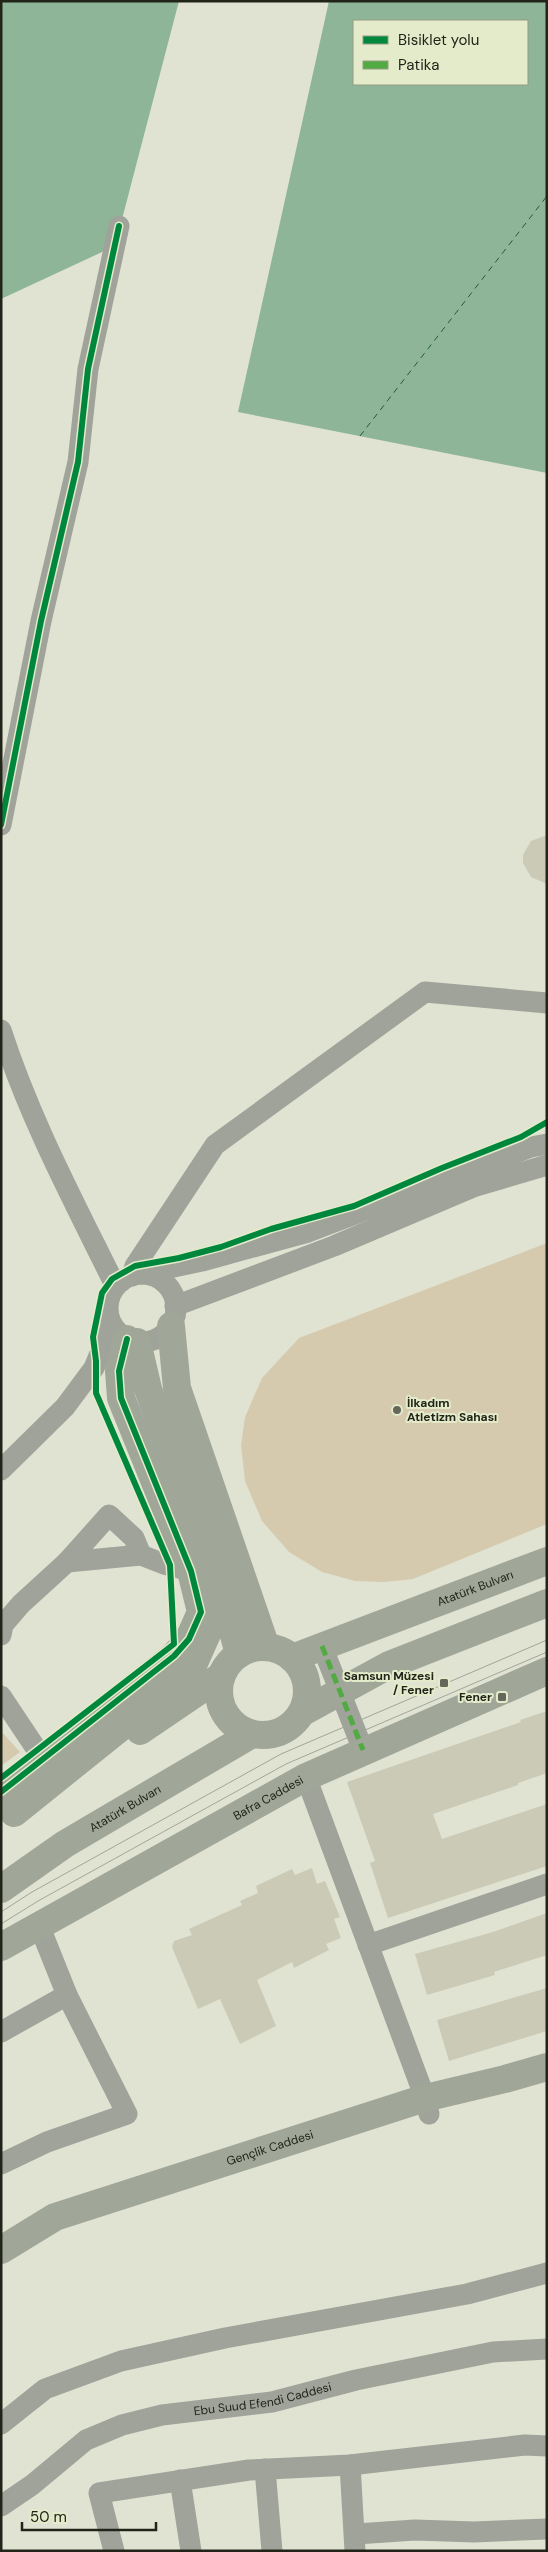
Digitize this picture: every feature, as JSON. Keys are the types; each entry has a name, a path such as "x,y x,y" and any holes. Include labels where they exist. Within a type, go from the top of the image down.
{"main road":[{"path":"173,1316 176,1388 266,1647"},
{"path":"6,1809 49,1752 174,1656 189,1640 201,1612 191,1571 121,1398 119,1371 125,1335"},
{"path":"125,1335 148,1389 221,1588 239,1654"},
{"name":"Atatürk Bulvarı","path":"292,1658 547,1561"},
{"path":"6,1809 136,1715 194,1663 210,1626 221,1588"},
{"name":"Atatürk Bulvarı","path":"1,1889 65,1844 252,1734 266,1736 281,1732 294,1724 303,1712 388,1665 547,1603"},
{"path":"252,1734 233,1723 221,1705 219,1690 222,1676 228,1664 239,1654 252,1648 266,1647 280,1650 292,1658 302,1670 307,1683 307,1698 303,1712"},
{"name":"Bafra Caddesi","path":"1,1947 306,1776 547,1671"},
{"path":"6,1809 84,1770 222,1676"},
{"name":"Gençlik Caddesi","path":"1,2262 62,2225 547,2067"},
{"name":"Gençlik Caddesi","path":"1,2250 55,2217 299,2137 427,2106 547,2086"}],"street":[{"path":"1,825 41,621 78,462 88,369 119,226"},
{"path":"132,1277 135,1266 215,1145 425,992 547,1003"},
{"path":"1,1030 18,1083 112,1279 151,1276 164,1284 173,1296 173,1316"},
{"path":"547,1144 531,1147 308,1232 202,1262 132,1277 113,1290 108,1301 108,1313 125,1335 156,1339 173,1316 473,1187 547,1165"},
{"path":"1,1470 65,1407 94,1368 125,1335"},
{"path":"1,1635 3,1625 21,1604 67,1562 109,1515 134,1538 141,1555"},
{"path":"67,1562 141,1555 164,1564 191,1571"},
{"path":"322,1646 363,1750"},
{"path":"1,1696 37,1750 49,1752"},
{"path":"306,1776 427,2106"},
{"path":"368,1945 547,1884"},
{"path":"1,2164 47,2142 126,2114 67,1995 39,1925"},
{"path":"1,2032 67,1995"},
{"path":"1,2424 45,2390 121,2361 225,2338 467,2294 547,2273"},
{"name":"Ebu Suud Efendi Caddesi","path":"1,2506 32,2485 86,2440 122,2425 162,2415 272,2402 365,2378 484,2354 547,2348"},
{"path":"114,2551 99,2493 265,2469 350,2465 525,2446 547,2446"},
{"path":"350,2465 355,2542 415,2530 474,2532 547,2529"},
{"path":"265,2469 272,2551"},
{"path":"180,2480 191,2551"}],"shaded area":[{"path":"1,1 179,1 115,246 1,299"},
{"path":"329,1 547,1 547,473 238,412"},
{"name":"İlkadım Atletizm Sahası","path":"547,1243 547,1524 413,1579 384,1582 355,1581 322,1572 289,1552 262,1521 245,1481 241,1445 245,1417 262,1378 299,1338"},
{"path":"1,1731 20,1752 1,1766"}],"building":[{"path":"547,835 547,884 531,877 523,863 523,855 531,841"},
{"path":"547,1711 547,1773 433,1814 442,1839 547,1804 547,1866 388,1918 370,1863 375,1861 347,1782 521,1722 520,1720"},
{"path":"312,1868 317,1884 325,1881 340,1917 334,1919 341,1938 326,1944 329,1950 294,1968 292,1962 257,1980 276,2026 240,2044 220,1999 198,2009 172,1947 174,1941 192,1935 189,1929 242,1905 240,1901 258,1893 256,1886 292,1869 295,1875"},
{"path":"547,1913 547,1955 494,1972 495,1975 427,1995 415,1954 493,1932"},
{"path":"547,1988 547,2031 449,2061 437,2020"}],"ferry route":[{"path":"360,436 547,196"}],"tram line":[{"path":"1,1912 32,1892 281,1754 547,1640"},
{"path":"1,1924 38,1901 286,1764 547,1652"}],"marked path":[{"path":"322,1646 363,1750"}],"cycle path":[{"path":"1,825 41,621 78,462 88,369 119,226"},
{"path":"1,1778 174,1644 170,1565 96,1393 96,1361 93,1337 102,1293 112,1279 135,1266 179,1258 221,1247 271,1229 354,1206 442,1168 521,1137 547,1122"},
{"path":"1,1792 174,1656 189,1639 201,1612 191,1571 121,1398 119,1371 127,1339"}],"place":[{"name":"İlkadım Atletizm Sahası","path":"397,1410"},
{"name":"Samsun Müzesi / Fener","path":"444,1683"},
{"name":"Fener","path":"502,1697"}]}
